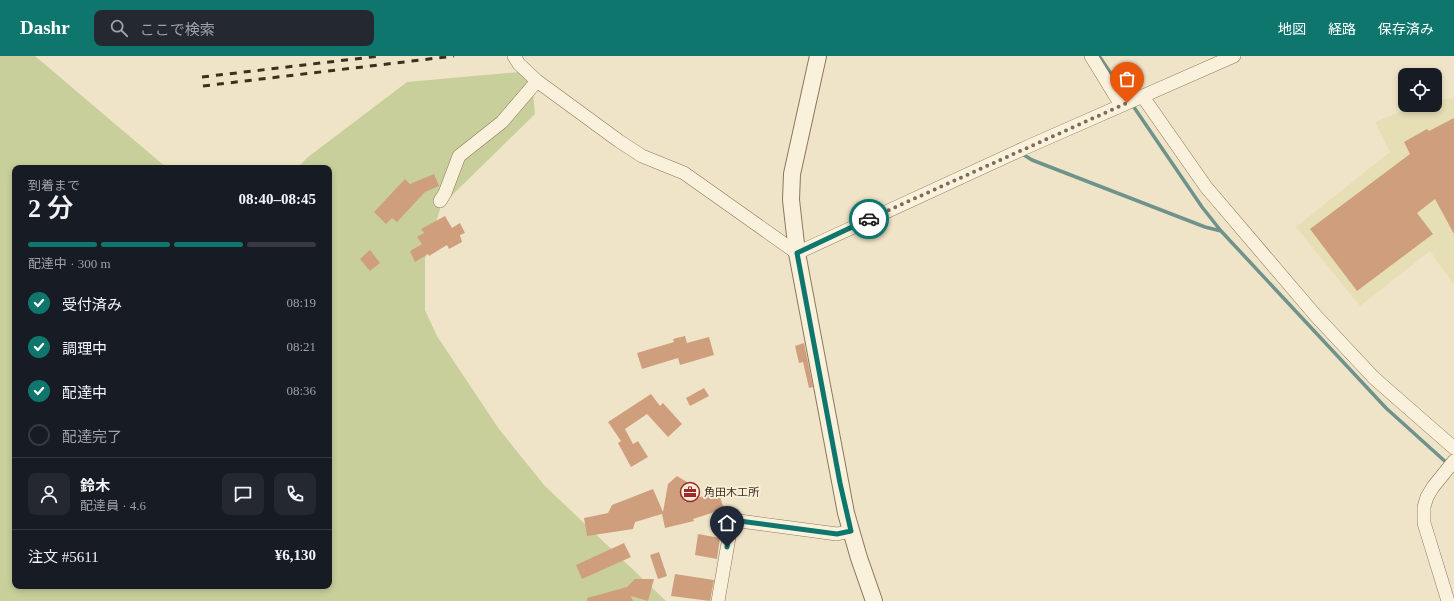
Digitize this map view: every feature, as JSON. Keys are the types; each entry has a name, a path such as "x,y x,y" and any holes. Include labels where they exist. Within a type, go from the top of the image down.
{"street":[{"path":"514,56 519,64 537,81 619,141 642,156 684,173 797,253"},
{"path":"818,56 792,174 791,200 797,253 844,505 859,558 874,601"},
{"path":"1091,56 1206,187 1316,316 1374,378 1454,448"},
{"path":"797,253 1131,101 1234,56"},
{"path":"440,201 445,193 459,156 502,122 537,81"},
{"path":"1448,601 1424,523 1424,515 1427,497 1450,465"},
{"path":"718,601 732,520 837,534 851,531"}],"shaded area":[{"path":"1454,98 1454,285 1430,251 1360,306 1296,227 1390,152 1375,122 1400,112 1442,112 1442,100"}],"green space":[{"path":"0,56 35,56 163,165 12,165 12,589 332,589 332,165 300,165 308,157 407,82 531,71 535,114 441,206 425,259 425,310 437,336 499,429 544,485 666,601 0,601"}],"building":[{"path":"1454,118 1454,234 1435,199 1417,213 1433,234 1357,291 1310,229 1410,154 1404,142 1427,129 1429,131"},
{"path":"434,174 439,186 425,192 397,222 392,218 386,224 374,212 405,179 410,184"},
{"path":"445,216 452,228 460,223 465,233 460,235 462,242 449,249 447,245 429,256 428,254 415,262 410,251 422,244 417,237 424,233 421,229"},
{"path":"370,250 380,263 370,271 360,259"},
{"path":"685,336 687,343 709,337 714,355 680,365 678,358 642,369 637,353 674,342 673,339"},
{"path":"804,343 813,387 809,388 803,362 799,363 795,346"},
{"path":"704,388 709,396 690,406 686,398"},
{"path":"651,394 660,406 663,403 682,424 668,437 647,414 625,429 633,444 638,441 648,457 631,467 618,443 621,441 608,422"},
{"path":"677,476 687,482 685,502 718,491 724,509 693,519 694,521 665,528 662,514 635,522 633,529 587,536 584,518 608,513 612,505 653,489 663,512 668,484"},
{"path":"698,534 720,538 717,559 695,555"},
{"path":"624,543 631,557 582,579 576,565"},
{"path":"659,552 667,576 658,579 650,555"},
{"path":"675,574 714,580 710,601 671,596"},
{"path":"635,579 654,579 648,601 631,596 633,601 587,601 587,598 627,587"}],"waterway":[{"path":"1099,56 1202,207 1221,231 1386,408 1448,464"},
{"path":"1024,155 1032,160 1205,227 1221,231"}],"railway":[{"path":"202,77 380,56"},
{"path":"203,86 454,56"}],"way so far":[{"path":"869,219 1127,103"}],"place":[{"name":"角田木工所","path":"690,492"}],"route":[{"path":"727,547 732,520 837,534 851,531 840,483 797,253 869,219"}]}
